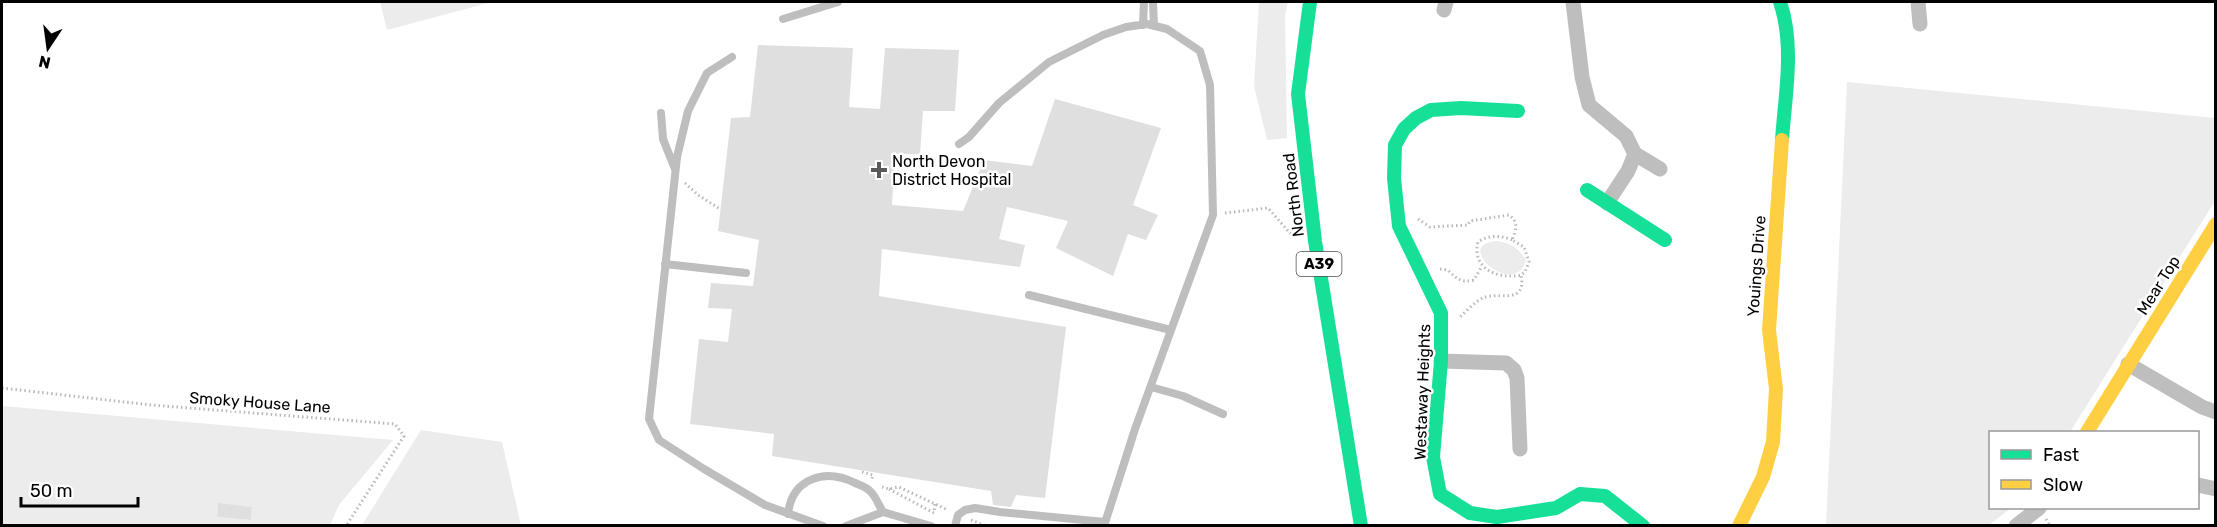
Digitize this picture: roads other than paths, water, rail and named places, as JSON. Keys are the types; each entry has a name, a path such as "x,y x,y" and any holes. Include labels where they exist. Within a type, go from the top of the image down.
{"street":[{"name":"North Road","path":"1310,2 1298,94 1315,241 1361,525"},
{"path":"1573,2 1582,77 1588,105 1626,136 1635,154 1660,169"},
{"name":"Youings Drive","path":"1739,525 1763,477 1773,442 1776,389 1769,330 1788,48 1785,17 1780,2"},
{"path":"1918,2 1920,24"},
{"name":"Westaway Heights","path":"1518,111 1431,110 1416,118 1404,129 1395,145 1394,178 1399,226 1442,313 1441,361 1433,457 1440,494 1470,513 1498,521 1556,508 1580,494 1605,496 1643,525"},
{"path":"1607,203 1628,171 1635,154"},
{"path":"1587,190 1665,240"},
{"name":"Mear Top","path":"2088,431 2216,224"},
{"path":"1441,361 1506,363 1514,370 1517,378 1520,449"},
{"path":"2128,363 2202,407 2216,412"},
{"path":"2199,485 2216,489"},
{"path":"2016,525 2036,509"}],"lane":[{"path":"783,19 838,2"},
{"path":"1143,25 1144,2"},
{"path":"1153,2 1154,26"},
{"path":"954,525 958,515 965,510 975,508 1000,513 1104,524 1150,387 1213,214 1210,85 1200,51 1169,30 1154,26 1126,27 1102,35 1051,60 1004,99 969,137 959,144"},
{"path":"732,57 707,73 688,111 675,169 649,419 659,440 704,469 765,506 823,525"},
{"path":"661,113 663,139 675,169"},
{"path":"664,264 746,273"},
{"path":"1029,295 1171,330"},
{"path":"1150,387 1183,396 1222,414"},
{"path":"788,514 789,501 798,488 811,478 830,476 849,480 870,490 883,512"},
{"path":"846,525 883,512 931,525"}],"place":[{"name":"North Devon District Hospital","path":"879,170"}]}
